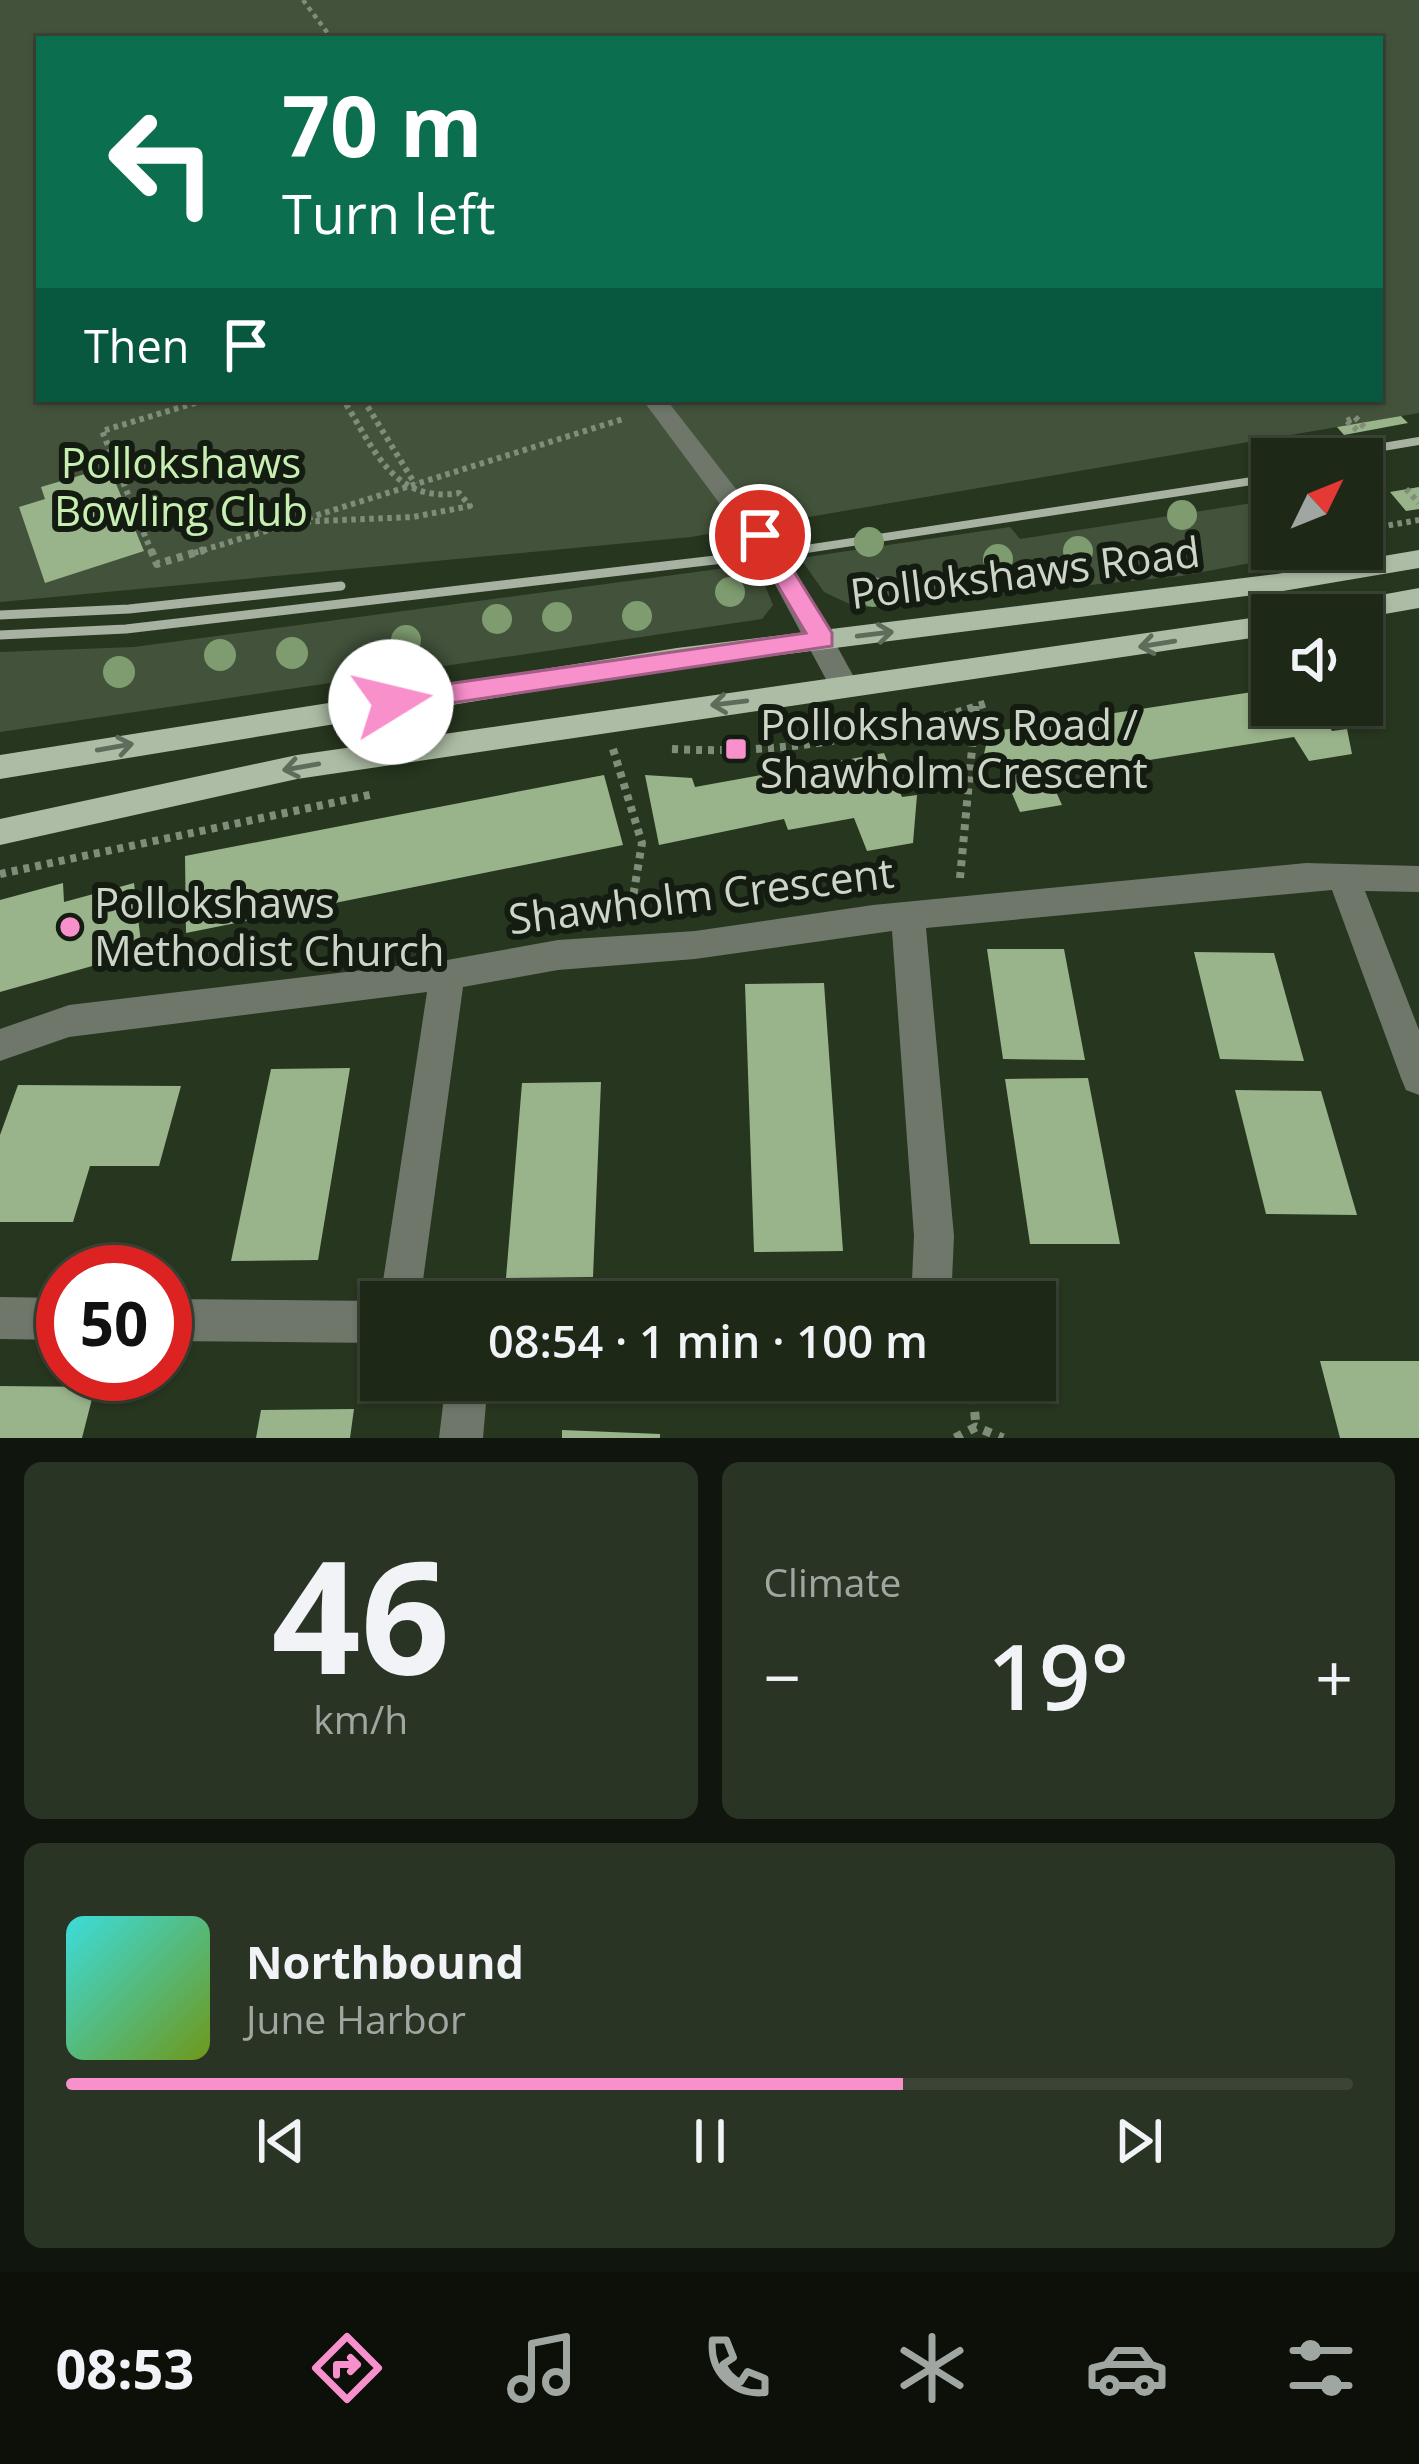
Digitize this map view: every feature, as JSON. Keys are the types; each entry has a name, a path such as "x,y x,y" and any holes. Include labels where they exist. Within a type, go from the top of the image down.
{"main road":[{"name":"Pollokshaws Road","path":"0,767 556,676 1277,584 1419,559"},
{"path":"1383,605 1419,598"},
{"name":"Pollokshaws Road","path":"0,832 297,767 1251,628"}],"street":[{"path":"656,402 760,535 823,640 845,688"},
{"name":"Shawholm Crescent","path":"0,1045 69,1022 908,916 1306,876 1419,879"},
{"path":"1344,878 1419,1078"},
{"path":"908,916 934,1236 932,1281"},
{"path":"403,1281 447,975"},
{"path":"0,1318 36,1318"},
{"path":"192,1320 360,1322"},
{"path":"461,1438 464,1401"}],"path":[{"path":"304,0 330,36"},
{"path":"198,402 102,430 157,564 623,419"},
{"path":"296,522 413,517 470,506 459,493 427,498 402,490 345,402"},
{"path":"365,402 415,484"},
{"path":"1406,490 1419,502"},
{"path":"1383,526 1419,520"},
{"path":"658,748 769,751 895,733 1007,698"},
{"path":"957,911 976,706"},
{"path":"612,746 642,843 638,885 621,951"},
{"path":"591,750 635,747"},
{"path":"0,874 397,789"},
{"path":"974,1401 976,1426"},
{"path":"955,1438 976,1426"},
{"path":"976,1426 1003,1438"}],"green space":[{"name":"Pollokshaws Bowling Club","path":"0,0 1419,0 1419,413 691,537 0,602"},
{"path":"1251,503 1251,563 1181,576 858,608 824,592 800,558 1010,527 1020,539"},
{"path":"756,564 773,605 762,619 0,732 0,652 134,647"}],"building":[{"path":"1401,416 1408,423 1344,435 1337,427"},
{"path":"109,467 144,551 45,583 19,507 45,499 41,487"},
{"path":"1419,487 1419,509 1406,511 1390,492"},
{"path":"1251,692 1251,726 1347,729 1352,754 1309,761 1294,737 1049,776 1062,805 1020,812 998,761 982,763 989,732"},
{"path":"884,753 902,797 917,795 913,843 867,851 854,818 788,830 784,819 659,845 645,775 692,778 695,787"},
{"path":"604,775 623,845 186,933 185,856"},
{"name":"Pollokshaws Methodist Church","path":"63,883 64,902 134,883 142,952 0,992 0,900"},
{"path":"987,949 1064,949 1085,1060 1003,1059"},
{"path":"1194,952 1274,953 1304,1061 1220,1059"},
{"path":"824,983 843,1251 754,1252 745,984"},
{"path":"350,1068 318,1260 231,1261 271,1069"},
{"path":"1088,1078 1120,1244 1030,1244 1005,1079"},
{"path":"601,1082 593,1277 506,1278 522,1083"},
{"path":"18,1085 181,1086 159,1166 90,1166 73,1222 0,1222 0,1135"},
{"path":"1235,1090 1321,1091 1357,1215 1266,1214"},
{"path":"1320,1361 1419,1361 1419,1438 1340,1438"},
{"path":"0,1386 36,1386 36,1401 91,1401 82,1438 0,1438"},
{"path":"354,1409 350,1438 256,1438 261,1410"},
{"path":"562,1430 660,1434 660,1438 562,1438"}],"railway":[{"path":"1383,447 1419,441"},
{"path":"799,550 1251,481"},
{"path":"0,635 126,629 799,550"},
{"path":"780,553 799,550"},
{"path":"0,615 129,609 341,586"}],"place":[{"name":"Pollokshaws Road / Shawholm Crescent","path":"736,749"},
{"name":"Pollokshaws Methodist Church","path":"70,927"}],"route":[{"path":"391,702 823,640 760,535"}]}
